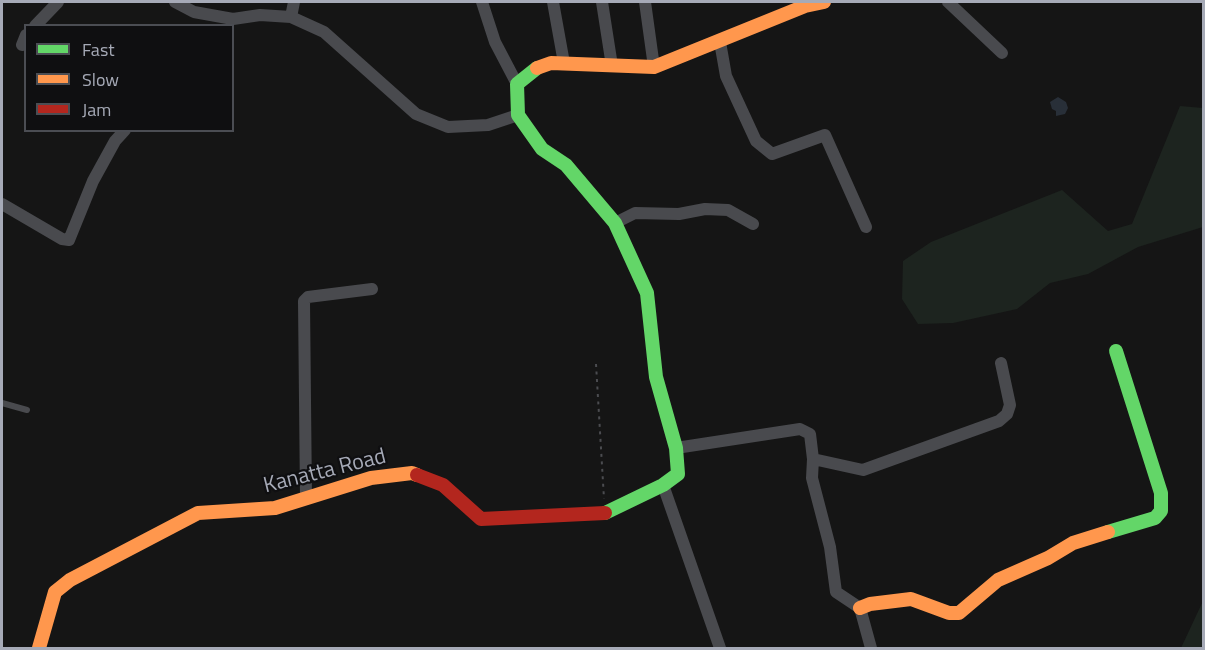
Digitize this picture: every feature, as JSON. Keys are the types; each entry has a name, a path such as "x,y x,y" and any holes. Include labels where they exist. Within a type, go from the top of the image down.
{"street":[{"path":"37,24 58,2"},
{"path":"175,2 208,20 260,15 291,17 324,33 416,114 448,127 488,124 519,116"},
{"path":"291,17 294,2"},
{"path":"482,2 495,42 516,84 519,116 542,149 566,165 615,223 647,293 656,377 676,448 678,474 663,485 720,648"},
{"path":"553,2 564,63"},
{"path":"602,2 612,66"},
{"path":"645,2 654,67"},
{"path":"516,84 534,69 551,63 654,67 805,6 824,2"},
{"path":"948,2 1002,53"},
{"path":"720,42 726,76 756,141 772,154 825,135 866,227"},
{"path":"2,204 62,239 69,240 93,181 115,141 123,132"},
{"path":"615,223 635,213 679,214 705,209 728,210 753,224"},
{"path":"306,499 304,301 308,297 372,289"},
{"path":"860,608 870,604 911,599 949,613 959,613 998,579 1048,558 1073,543 1155,518 1161,511 1161,493 1116,351"},
{"path":"813,459 863,470 999,421 1007,414 1010,405 1001,363"},
{"path":"676,448 800,429 810,434 813,459 812,478 830,547 836,592 860,608 871,648"},
{"name":"Kanatta Road","path":"39,648 55,591 70,580 198,513 275,508 371,478 412,473 443,485 481,519 604,513 663,485"}],"lane":[{"path":"2,403 27,410"}],"path":[{"path":"596,364 604,513"}],"shaded area":[{"path":"1058,97 1066,102 1068,108 1065,114 1056,116 1056,111 1052,109 1050,102"},
{"path":"1180,106 1203,108 1203,227 1138,247 1088,274 1050,283 1017,309 953,323 918,324 902,299 903,261 931,242 1062,190 1108,231 1132,224"},
{"path":"1203,601 1203,648 1181,648"}],"traffic: fast":[{"path":"537,68 517,84 518,115 542,149 566,165 615,223 647,293 656,377 676,448 678,474 663,485 605,513"},
{"path":"1108,532 1155,518 1161,511 1161,493 1116,351"}],"traffic: slow":[{"path":"537,68 551,63 654,67 805,6 824,2"},
{"path":"39,648 55,592 70,580 198,513 275,508 371,478 412,473 417,475"},
{"path":"860,608 870,604 911,599 949,613 959,613 998,580 1048,558 1073,543 1108,532"}],"traffic: jam":[{"path":"417,475 443,485 481,519 605,513"}]}
